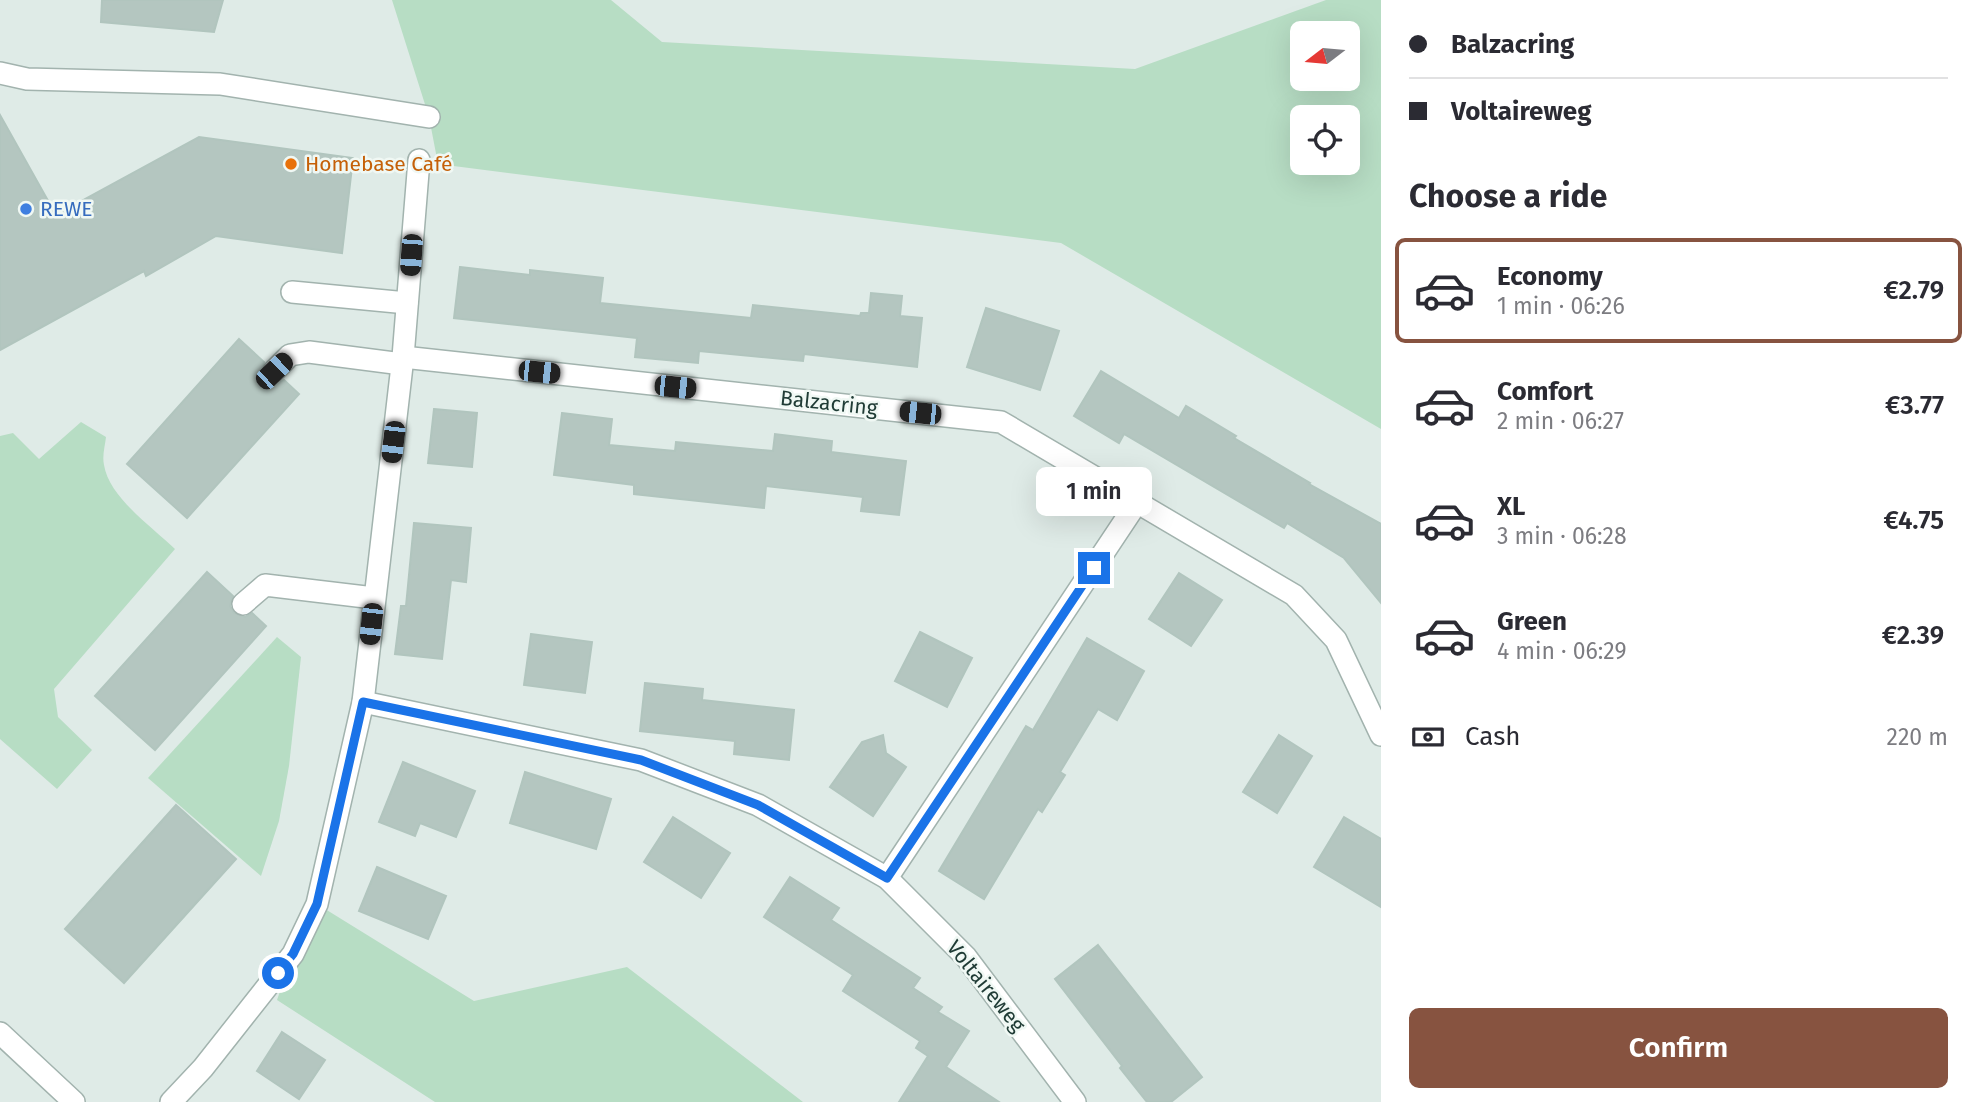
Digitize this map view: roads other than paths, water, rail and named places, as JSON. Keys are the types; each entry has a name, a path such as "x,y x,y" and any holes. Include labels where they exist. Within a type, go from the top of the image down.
{"street":[{"path":"0,73 27,79 220,84 429,117"},
{"path":"171,1102 203,1068 293,954 317,904 363,702 403,361 419,160"},
{"path":"292,292 407,303"},
{"name":"Balzacring","path":"274,371 290,355 309,352 1002,422 1294,595 1336,640 1381,735"},
{"path":"887,878 1138,501"},
{"path":"243,604 265,585 374,598"},
{"name":"Voltaireweg","path":"363,702 641,760 758,805 887,878 966,957 1075,1102"},
{"path":"0,1033 74,1102"}],"place":[{"name":"Homebase Café","path":"291,164"},
{"name":"REWE","path":"26,209"}]}
